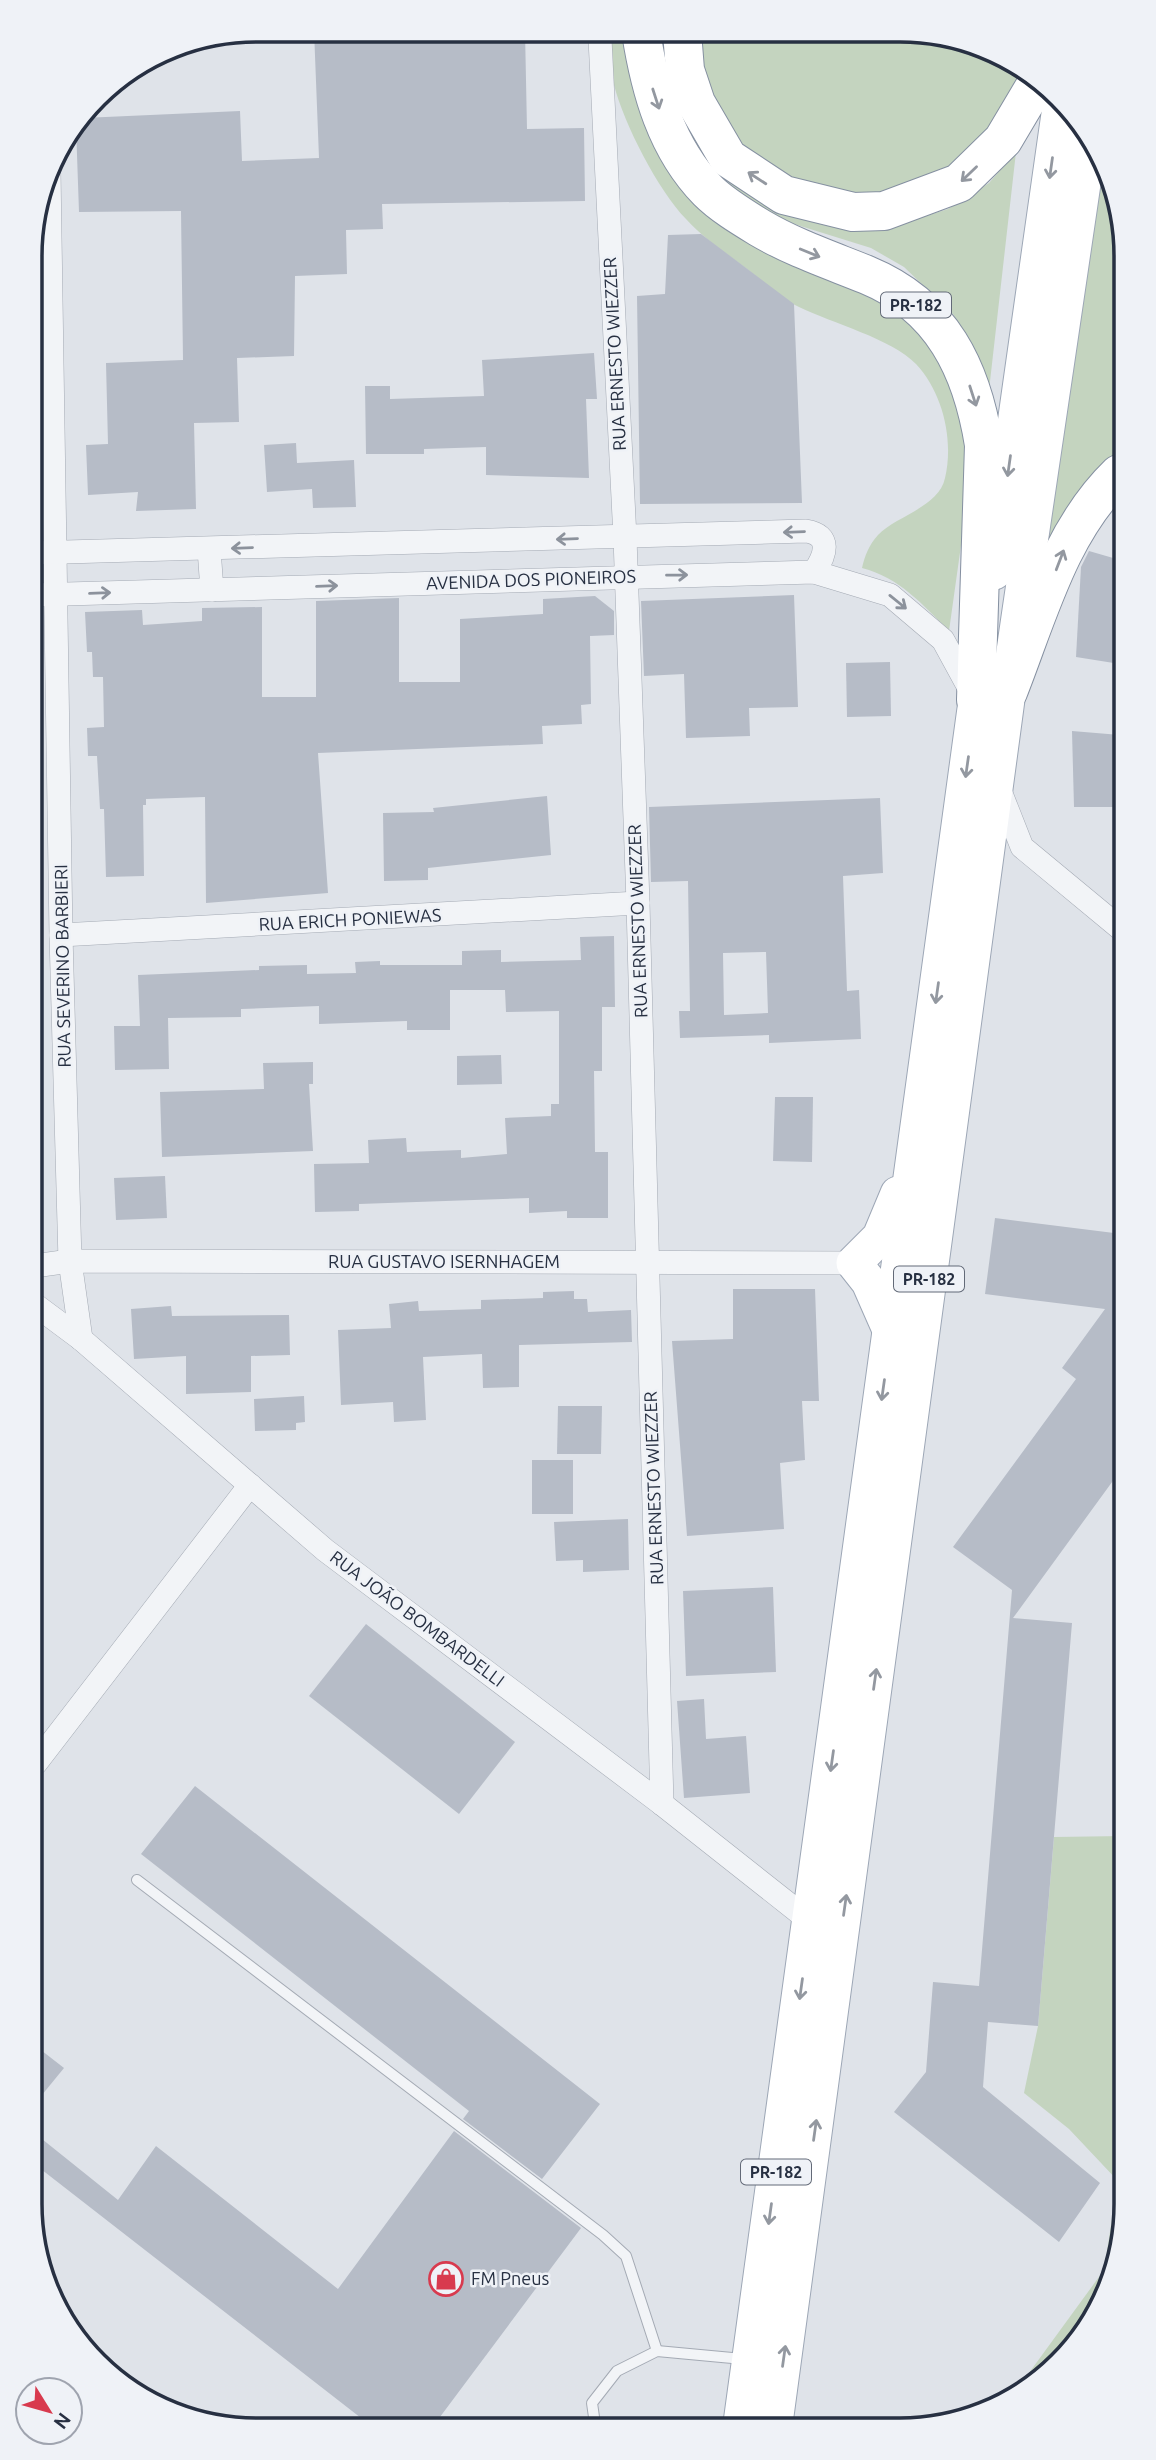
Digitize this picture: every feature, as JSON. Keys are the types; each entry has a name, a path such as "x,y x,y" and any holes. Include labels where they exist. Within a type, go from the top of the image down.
{"highway":[{"name":"PR-182","path":"642,42 646,70 665,128 691,171 710,193 770,234 896,290 916,305 958,355 979,414 984,446 992,696"},
{"path":"683,42 685,70 696,103 728,158 784,195 853,212 884,211 959,183 1003,140 1033,89"},
{"path":"992,696 1066,543 1084,514 1114,480"}],"main road":[{"path":"992,696 1059,114"},
{"name":"PR-182","path":"742,2418 916,1153 992,696 1087,153"},
{"name":"PR-182","path":"776,2418 996,780 992,696"},
{"path":"891,1333 869,1282 854,1263 880,1237 916,1153"}],"street":[{"name":"RUA ERNESTO WIEZZER","path":"600,42 625,538 638,903 662,1804"},
{"name":"RUA SEVERINO BARBIERI","path":"50,199 61,935 70,1261 81,1339"},
{"path":"42,554 817,533 824,539 825,551 814,572"},
{"path":"406,544 406,584"},
{"path":"209,549 212,590"},
{"name":"AVENIDA DOS PIONEIROS","path":"42,596 814,572 890,594 943,640 992,696"},
{"path":"996,780 1022,847 1114,923"},
{"name":"RUA ERICH PONIEWAS","path":"61,935 638,903"},
{"name":"RUA GUSTAVO ISERNHAGEM","path":"42,1265 70,1261 854,1263"},
{"name":"RUA JOÃO BOMBARDELLI","path":"42,1310 81,1339 326,1550 662,1804 810,1921"},
{"path":"42,1755 250,1485"}],"lane":[{"path":"137,1880 603,2235 626,2256 657,2351"},
{"path":"594,2418 592,2403 617,2371 657,2351 750,2360"}],"green space":[{"path":"609,42 631,42 663,161 902,306 952,377 971,474 949,631 899,585 876,572 862,568 868,550 878,535 926,504 941,488 945,478 947,433 933,389 916,364 905,355 877,339 792,303 686,219 664,191 643,156 619,101"},
{"path":"657,42 670,42 692,122 837,227 878,231 948,209 989,183 1016,152 987,408 974,354 953,314 904,267 871,248 794,224 760,207 711,170 684,131"},
{"path":"698,42 928,44 969,53 1018,78 997,122 971,155 944,171 897,190 881,195 857,197 808,186 761,161 724,125 712,105"},
{"path":"1093,164 1107,201 1114,256 1114,479 1013,674"},
{"path":"1114,1836 1114,2177 1069,2129 1024,2093 1038,2026 1054,1837"},
{"path":"1114,2206 1110,2245 1104,2267"},
{"path":"1104,2271 1092,2298 1070,2334 1026,2377"}],"building":[{"path":"314,42 525,42 527,129 584,128 585,201 382,204 383,229 346,230 347,274 295,276 294,356 237,358 239,422 194,423 196,509 136,511 138,492 88,495 86,445 108,444 106,363 183,360 181,211 79,212 78,137 94,118 240,111 242,161 319,158"},
{"path":"701,234 794,304 802,503 640,504 637,296 665,294 668,235"},
{"path":"594,353 597,399 586,399 589,478 486,475 486,447 424,449 424,454 366,454 365,386 390,386 390,399 484,396 482,360"},
{"path":"296,443 297,463 354,460 356,507 313,508 312,489 267,492 264,445"},
{"path":"1089,551 1114,558 1114,663 1076,657 1081,567"},
{"path":"794,595 798,707 749,708 750,736 686,738 684,674 644,676 641,601"},
{"path":"595,596 614,611 614,635 590,636 591,704 581,705 582,724 542,726 543,744 318,753 328,893 206,903 205,797 146,799 146,805 143,805 144,876 106,877 104,809 100,809 97,756 88,756 87,728 104,727 103,677 93,677 92,652 87,652 85,612 142,610 143,625 202,621 202,608 262,607 262,697 316,697 316,601 399,598 399,682 460,682 460,619 543,614 543,599"},
{"path":"890,662 891,716 847,717 846,663"},
{"path":"1072,731 1114,734 1114,807 1074,807"},
{"path":"547,796 551,855 428,868 428,880 384,881 383,813 434,812 433,808"},
{"path":"880,798 883,873 843,876 847,991 859,990 861,1039 769,1043 769,1035 680,1038 679,1011 690,1011 688,881 651,882 649,807","holes":["766,952 768,1013 724,1015 723,953"]},
{"path":"614,936 615,1007 602,1007 602,1071 594,1071 595,1152 608,1152 608,1218 567,1218 567,1211 529,1213 529,1198 359,1204 359,1211 315,1212 314,1164 369,1163 368,1140 406,1138 407,1152 461,1150 461,1158 507,1154 505,1118 551,1116 551,1104 559,1104 559,1011 506,1012 505,990 450,990 450,1030 407,1030 407,1021 319,1024 319,1006 241,1009 241,1017 168,1018 169,1069 115,1070 114,1026 140,1026 138,975 259,970 259,966 307,965 307,974 356,973 355,962 380,961 380,965 462,965 462,951 501,950 501,962 581,960 580,937"},
{"path":"501,1055 502,1084 457,1085 457,1056"},
{"path":"313,1062 313,1084 309,1084 313,1151 162,1157 160,1092 264,1089 263,1063"},
{"path":"775,1097 813,1097 812,1162 773,1161"},
{"path":"165,1176 167,1218 116,1220 114,1178"},
{"path":"995,1218 1114,1233 1114,1479 1013,1618 1072,1623 1038,2026 988,2022 983,2087 1100,2183 1059,2242 894,2112 926,2072 933,1982 979,1986 1012,1590 953,1547 1076,1379 1062,1368 1105,1309 985,1294"},
{"path":"733,1289 815,1289 819,1401 802,1401 805,1460 780,1463 784,1529 687,1536 672,1341 733,1339"},
{"path":"574,1291 574,1299 587,1299 588,1312 631,1310 632,1342 519,1345 519,1387 483,1388 482,1354 423,1357 426,1420 394,1422 393,1402 341,1405 338,1330 391,1328 389,1304 418,1301 419,1311 481,1309 481,1300 543,1298 543,1292"},
{"path":"171,1306 172,1316 289,1315 290,1355 251,1356 251,1392 186,1394 186,1356 134,1359 131,1309"},
{"path":"304,1396 305,1422 296,1423 296,1430 255,1431 254,1399"},
{"path":"558,1406 602,1406 601,1454 557,1454"},
{"path":"532,1460 573,1460 573,1514 532,1514"},
{"path":"628,1519 629,1570 583,1572 583,1560 556,1561 554,1522"},
{"path":"773,1587 776,1672 686,1676 683,1591"},
{"path":"366,1624 515,1742 459,1814 309,1696"},
{"path":"704,1699 706,1739 746,1736 750,1793 684,1798 677,1701"},
{"path":"195,1786 600,2104 542,2179 463,2119 469,2111 141,1854"},
{"path":"42,2051 64,2068 42,2095"},
{"path":"454,2131 581,2228 439,2418 361,2418 42,2170 42,2139 118,2200 156,2146 338,2289"}],"place":[{"name":"FM Pneus","path":"446,2279"}]}
